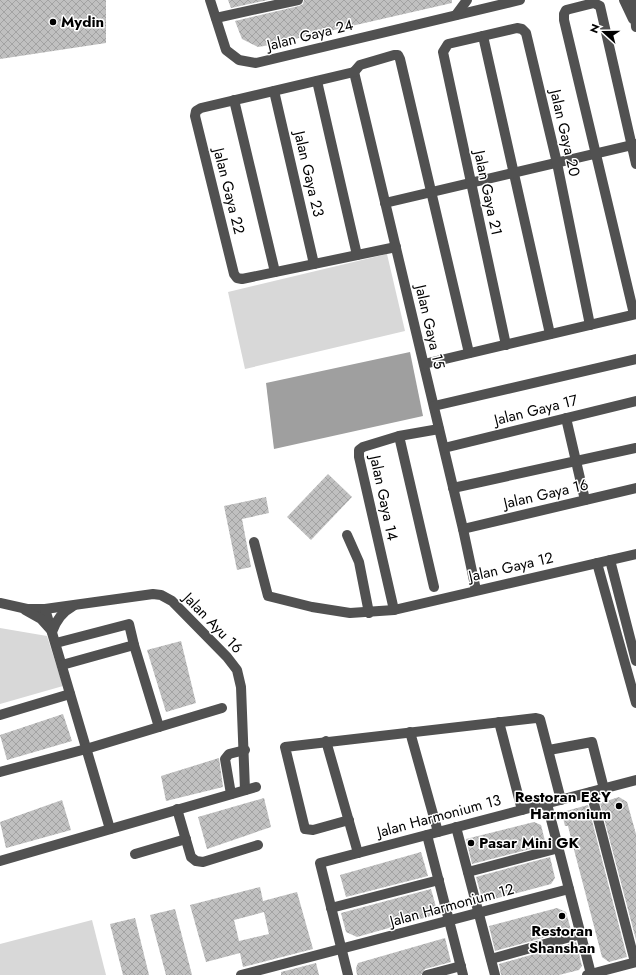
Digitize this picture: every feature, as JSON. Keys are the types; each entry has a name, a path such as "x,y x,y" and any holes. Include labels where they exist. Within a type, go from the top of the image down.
{"street":[{"name":"Jalan Gaya 24","path":"210,0 226,50 239,60 256,63 456,15 480,4 520,0"},
{"path":"216,18 298,0"},
{"path":"456,15 467,0"},
{"path":"624,0 636,26"},
{"path":"634,0 636,26"},
{"path":"424,364 635,314 564,14 566,10 594,3 600,6 634,145 636,164"},
{"name":"Jalan Gaya 20","path":"445,47 448,44 517,28 524,30 557,163 590,325"},
{"path":"483,36 550,334"},
{"name":"Jalan Gaya 21","path":"445,47 443,52 506,345"},
{"name":"Jalan Gaya 22","path":"396,247 242,279 235,276 195,116 196,111 201,108 354,72 360,65 398,55 432,192"},
{"name":"Jalan Gaya 15","path":"354,72 444,448 476,590"},
{"path":"317,80 357,255"},
{"name":"Jalan Gaya 23","path":"274,91 314,264"},
{"path":"234,100 275,272"},
{"path":"385,203 634,145"},
{"path":"432,192 468,353"},
{"path":"434,406 636,359"},
{"name":"Jalan Gaya 17","path":"444,448 636,401"},
{"path":"566,418 585,500"},
{"name":"Jalan Gaya 14","path":"394,610 359,457 359,450 363,447 399,436 439,429"},
{"path":"399,436 434,587"},
{"path":"453,488 636,448"},
{"name":"Jalan Gaya 16","path":"463,529 636,488"},
{"path":"347,535 359,562 369,613"},
{"name":"Jalan Gaya 12","path":"254,542 268,596 312,608 350,613 369,613 394,610 636,554"},
{"path":"610,560 636,661"},
{"path":"597,563 636,703"},
{"name":"Jalan Ayu 16","path":"0,603 19,608 45,609 153,594 161,595 172,601 227,657 237,670 241,687 245,750 245,790"},
{"path":"52,632 54,625 63,613 75,605"},
{"path":"19,608 41,620 52,632"},
{"path":"45,609 110,829"},
{"path":"56,643 129,624 159,727"},
{"path":"62,664 134,645"},
{"path":"0,715 70,694"},
{"path":"0,772 86,749 222,708"},
{"path":"349,820 313,830 305,829 285,749 287,746 538,718 549,750 561,800"},
{"path":"498,722 522,810"},
{"path":"410,732 438,832"},
{"path":"326,741 358,853"},
{"path":"549,750 592,742 604,789"},
{"path":"231,794 225,759 229,754 245,750"},
{"name":"Jalan Harmonium 13","path":"331,908 320,863 592,792 635,783"},
{"path":"0,861 256,787"},
{"path":"547,804 581,934 589,974 635,962 592,792"},
{"path":"177,809 191,857 199,862 258,845"},
{"path":"456,827 495,975"},
{"path":"427,835 462,971 427,975"},
{"path":"135,854 186,839"},
{"path":"468,872 559,848"},
{"path":"348,975 331,908 438,880"},
{"name":"Jalan Harmonium 12","path":"241,975 569,889"},
{"path":"491,959 581,934"}],"shaded area":[{"path":"387,254 405,331 245,369 228,292"},
{"path":"410,352 423,416 274,449 266,383"},
{"path":"0,628 47,636 63,686 0,704"},
{"path":"92,920 106,975 0,975 0,944"}],"building":[{"name":"Mydin","path":"0,0 106,0 106,43 0,59"},
{"path":"228,0 268,0 231,8"},
{"path":"304,0 452,0 452,3 264,46 258,47 242,39 235,21 299,6 303,4"},
{"path":"328,474 352,497 311,540 287,517"},
{"path":"266,497 269,513 242,519 251,567 237,570 224,506"},
{"path":"181,641 196,703 166,712 147,650"},
{"path":"63,714 72,741 7,760 0,735"},
{"path":"219,758 223,787 166,801 161,776"},
{"path":"619,797 627,802 636,834 636,940 600,803"},
{"path":"264,798 271,827 207,849 198,817"},
{"path":"62,800 71,830 6,848 0,822"},
{"path":"588,805 627,957 609,962 602,957 568,826 565,826 563,818 566,811"},
{"path":"534,822 541,825 546,845 472,864 466,839"},
{"path":"421,852 428,876 346,897 340,875"},
{"path":"550,857 555,878 551,884 483,902 476,877"},
{"path":"260,887 263,901 297,892 313,949 243,967 240,953 206,962 190,905","holes":["264,912 269,934 239,941 234,920"]},
{"path":"431,889 438,914 357,937 346,932 341,913"},
{"path":"557,908 566,912 571,930 495,951 489,926"},
{"path":"175,909 192,975 166,975 150,915"},
{"path":"135,918 149,975 123,975 110,924"},
{"path":"445,938 451,962 425,969 421,975 357,975 356,968 358,963"},
{"path":"576,942 582,966 579,970 559,975 501,975 499,964"},
{"path":"316,963 319,975 281,975 281,972"}],"place":[{"name":"Mydin","path":"53,22"},
{"name":"Restoran E&Y Harmonium","path":"619,806"},
{"name":"Pasar Mini GK","path":"471,843"},
{"name":"Restoran Shanshan","path":"562,916"}]}
